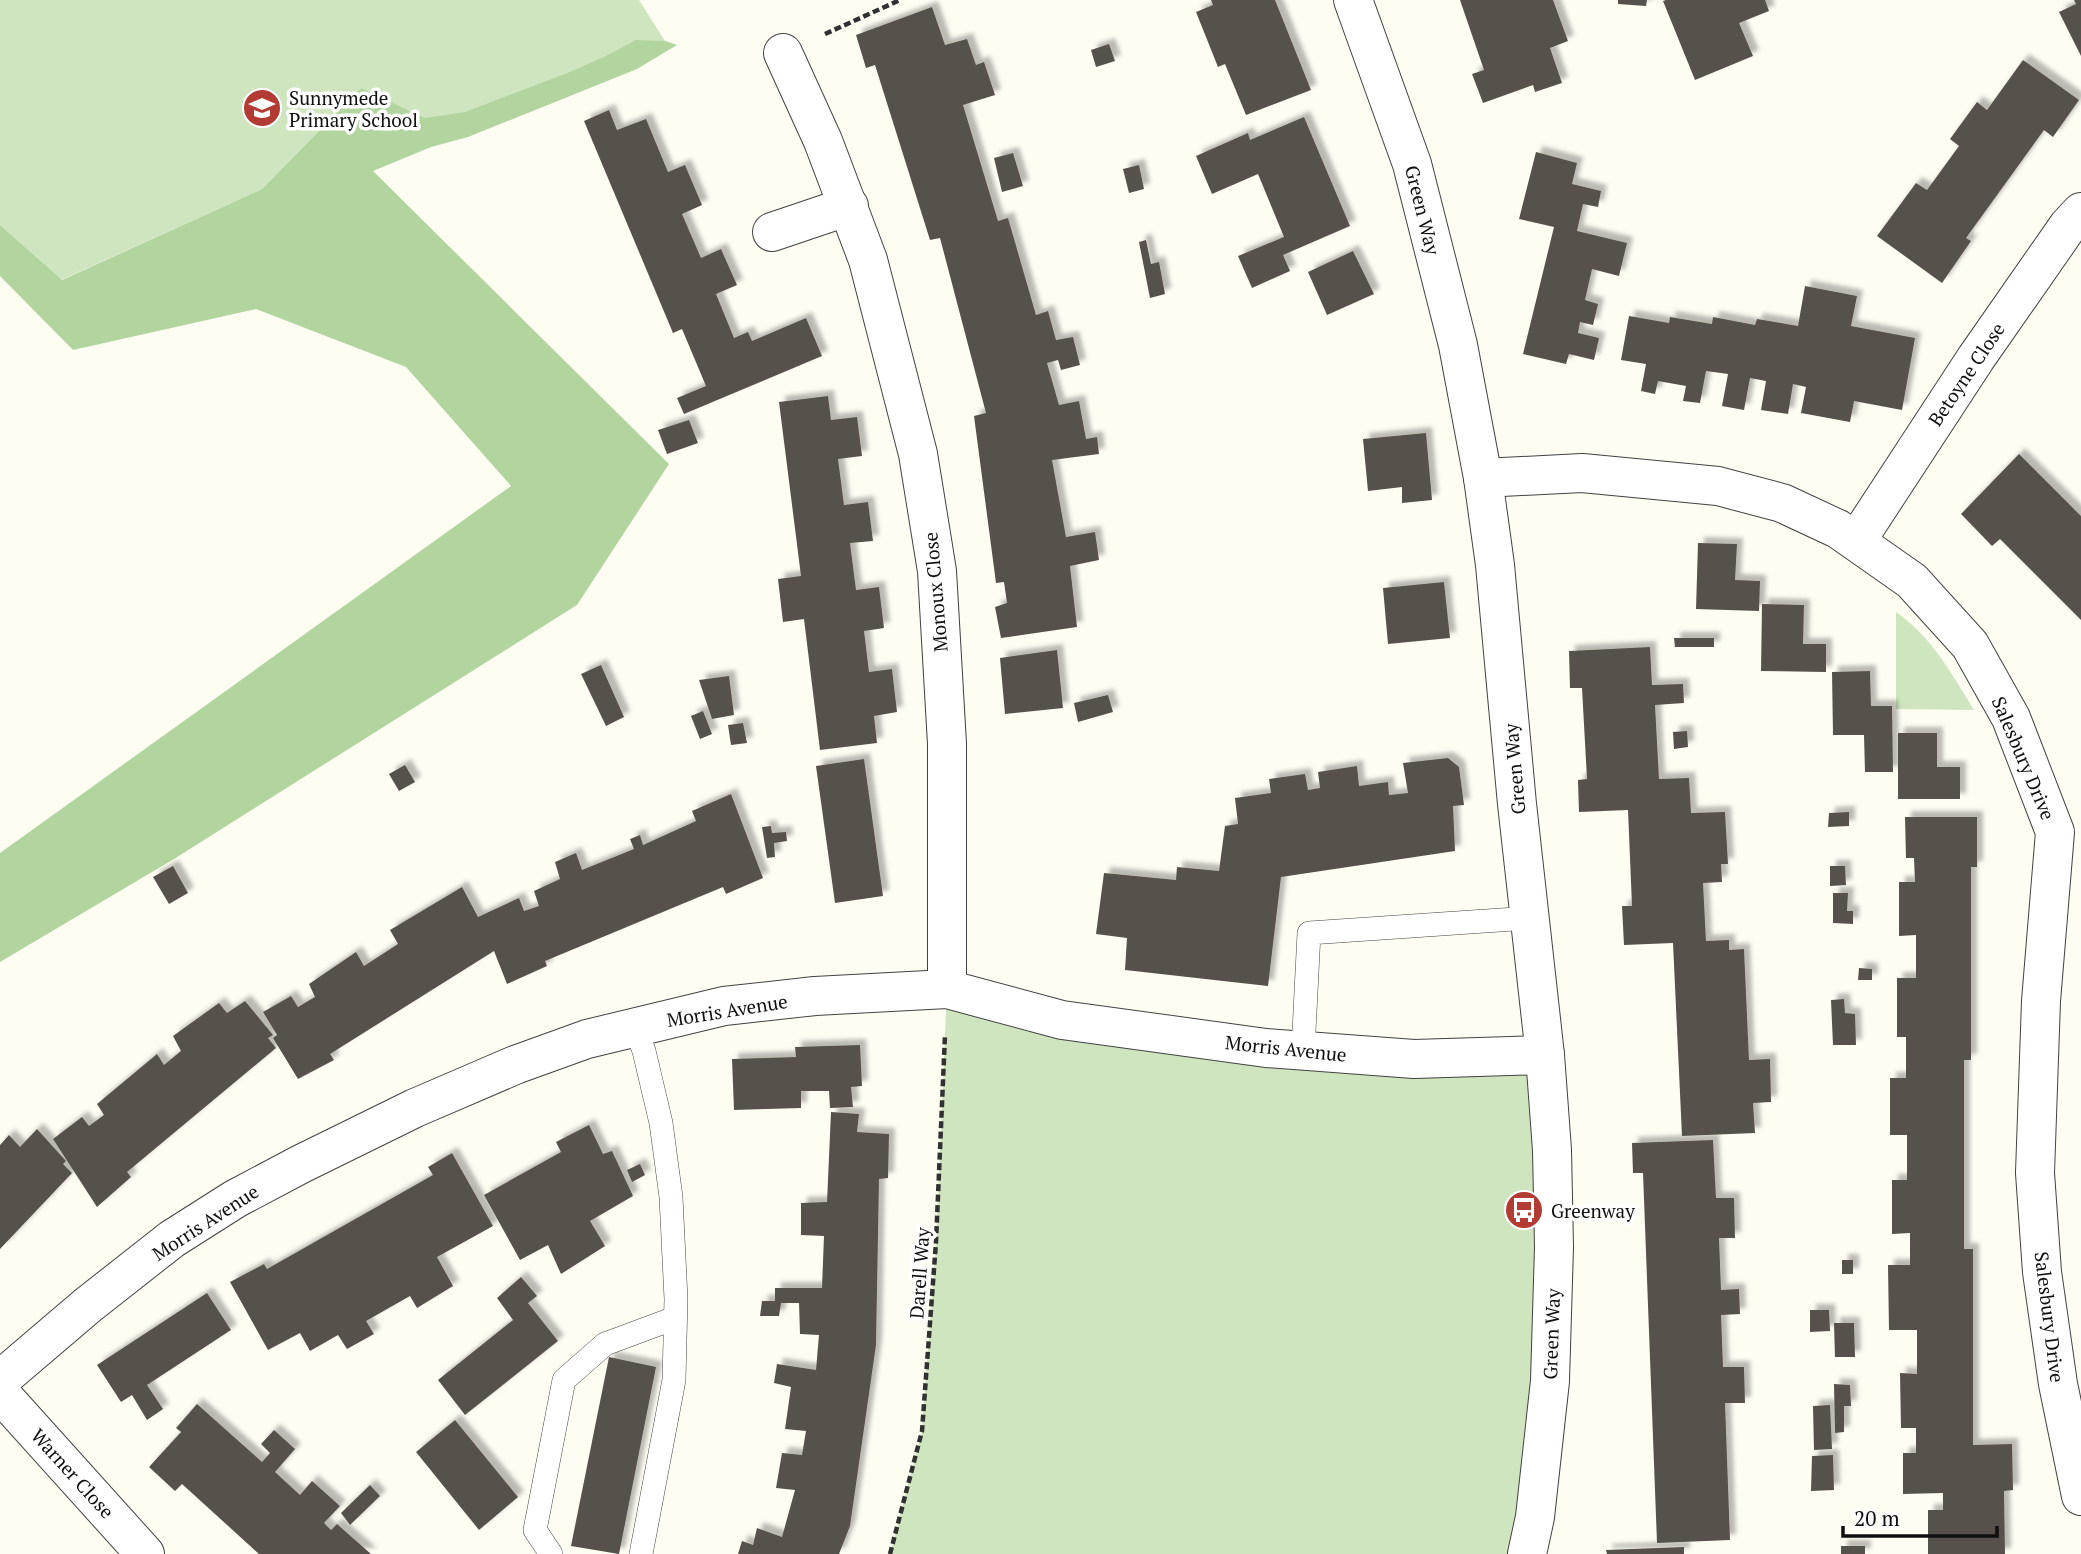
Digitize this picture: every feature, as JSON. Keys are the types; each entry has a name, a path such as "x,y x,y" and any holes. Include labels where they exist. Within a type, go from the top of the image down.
{"street":[{"name":"Green Way","path":"1353,0 1412,164 1458,345 1483,478 1495,565 1545,1055 1552,1150 1555,1247 1550,1381 1535,1517 1527,1554"},
{"name":"Monoux Close","path":"783,53 823,141 868,260 918,454 937,571 947,744 947,989"},
{"path":"772,232 849,206"},
{"name":"Betoyne Close","path":"1857,540 1976,358 2060,237 2081,212"},
{"name":"Salesbury Drive","path":"1483,478 1583,473 1718,486 1782,503 1857,540 1912,581 1970,645 2068,823 2041,1001 2035,1173 2042,1272 2056,1371 2081,1496"},
{"name":"Morris Avenue","path":"0,1380 88,1305 172,1239 235,1199 415,1108 515,1065 587,1039 724,1006 815,996 947,989 1062,1020 1266,1048 1415,1059 1545,1055"},
{"name":"Warner Close","path":"0,1393 145,1554"}],"lane":[{"path":"1303,1051 1309,933 1530,918"},
{"path":"635,1027 644,1051 662,1123 671,1198 675,1318 674,1380 641,1554"},
{"path":"551,1554 535,1530 564,1380 605,1344 675,1318"}],"path":[{"path":"783,53 900,0"},
{"name":"Darell Way","path":"890,1554 922,1431 936,1242 947,989"}],"green space":[{"name":"Sunnymede Primary School","path":"0,0 639,0 665,41 677,45 460,135 361,88 262,189 61,280 0,225"},
{"path":"636,40 665,41 677,45 637,69 468,137 431,147 373,171 669,464 577,605 174,859 0,962 0,853 511,486 406,367 256,309 73,350 0,276 0,225 62,280 262,189 361,88 425,118 465,112 570,72"},
{"path":"1896,612 1930,644 1974,710 1896,709"},
{"path":"947,989 1062,1020 1545,1055 1527,1554 890,1554 922,1431 936,1242"}],"building":[{"path":"1211,0 1275,0 1311,90 1246,115 1225,64 1218,67 1196,12 1213,5"},
{"path":"1460,0 1553,0 1568,41 1550,48 1562,83 1535,92 1533,85 1483,103 1472,74 1484,70"},
{"path":"1618,0 1647,0 1646,6 1618,4"},
{"path":"1765,0 1769,11 1739,23 1753,56 1695,80 1663,1"},
{"path":"2074,0 2081,0 2081,56 2059,12 2076,4"},
{"path":"932,7 945,45 967,39 976,65 984,62 995,95 963,105 998,221 1008,218 1036,315 1048,311 1056,340 1073,337 1080,365 1061,370 1058,360 1047,363 1059,405 1079,401 1086,439 1097,437 1099,454 1052,460 1066,537 1095,532 1099,560 1070,566 1077,627 1001,638 995,607 1007,603 1004,582 996,583 974,416 986,413 940,238 930,240 875,65 866,68 856,35"},
{"path":"1109,44 1115,61 1096,67 1091,50"},
{"path":"2023,60 2079,100 2053,137 2044,130 1966,238 1971,241 1942,283 1877,236 1916,183 1927,190 1959,146 1950,139 1977,102 1987,110"},
{"path":"609,110 617,130 646,119 668,172 685,165 702,205 682,214 701,258 721,249 737,285 716,294 734,338 748,332 752,341 806,318 822,356 684,414 677,398 706,386 682,329 673,333 584,121"},
{"path":"1304,117 1350,226 1283,255 1290,271 1252,288 1238,256 1284,237 1258,174 1212,194 1196,156 1248,133 1250,140"},
{"path":"1536,152 1577,163 1572,184 1601,191 1598,207 1583,204 1577,231 1627,243 1619,276 1592,269 1585,300 1598,304 1593,325 1580,322 1578,333 1599,338 1594,360 1569,354 1566,364 1523,354 1554,227 1519,219"},
{"path":"1013,153 1023,186 1002,192 994,158"},
{"path":"1139,165 1144,189 1129,193 1123,169"},
{"path":"1146,240 1151,264 1159,262 1165,294 1150,298 1139,242"},
{"path":"1353,251 1374,294 1327,315 1308,272"},
{"path":"1805,286 1857,296 1851,326 1915,338 1902,410 1854,401 1850,422 1801,413 1806,387 1793,384 1788,414 1761,410 1766,381 1750,378 1744,410 1722,406 1728,374 1706,371 1700,403 1683,401 1686,386 1658,381 1655,394 1641,391 1646,364 1621,360 1629,316 1669,323 1670,317 1712,324 1713,317 1755,325 1757,319 1798,326"},
{"path":"828,396 831,420 857,417 862,456 838,459 844,505 868,502 873,541 850,543 856,590 879,587 884,628 864,631 869,672 892,669 897,712 874,716 877,743 820,750 804,619 783,622 778,579 801,576 779,402"},
{"path":"689,420 698,443 667,454 658,430"},
{"path":"1426,433 1432,500 1402,503 1402,487 1368,491 1363,439"},
{"path":"2019,454 2081,516 2081,620 2000,539 1992,546 1961,514"},
{"path":"1698,543 1737,544 1735,580 1760,581 1759,611 1696,609"},
{"path":"1444,582 1450,638 1388,644 1383,588"},
{"path":"1762,604 1804,605 1803,644 1826,644 1826,672 1761,671"},
{"path":"1674,638 1714,638 1714,647 1675,647"},
{"path":"1650,647 1652,685 1683,684 1684,703 1655,705 1659,779 1689,778 1691,813 1725,812 1728,864 1721,864 1722,882 1703,883 1706,941 1729,940 1729,950 1744,949 1749,1060 1770,1059 1771,1102 1753,1103 1755,1133 1682,1136 1673,943 1624,945 1622,906 1632,906 1628,810 1579,812 1578,780 1587,779 1582,688 1570,688 1569,651"},
{"path":"1057,650 1063,708 1005,714 1000,658"},
{"path":"601,665 624,717 606,726 581,674"},
{"path":"1870,671 1871,706 1892,706 1893,772 1865,772 1864,735 1833,735 1832,672"},
{"path":"729,676 734,715 712,719 699,680"},
{"path":"1108,695 1113,712 1078,722 1074,703"},
{"path":"703,711 712,734 700,739 691,716"},
{"path":"743,723 747,743 731,745 728,725"},
{"path":"1687,731 1688,747 1674,749 1673,732"},
{"path":"1898,733 1937,733 1937,767 1960,767 1960,799 1898,799"},
{"path":"1448,758 1459,767 1464,805 1453,806 1455,851 1281,877 1268,986 1125,970 1127,938 1096,934 1104,873 1176,880 1177,867 1219,871 1225,826 1238,824 1235,798 1271,793 1269,779 1305,774 1308,790 1320,788 1318,772 1357,766 1359,786 1388,782 1389,795 1408,793 1403,763"},
{"path":"864,759 883,896 835,903 816,766"},
{"path":"405,765 415,782 399,791 389,774"},
{"path":"731,794 763,878 726,894 723,887 545,961 547,966 507,984 494,951 330,1054 334,1060 298,1079 273,1038 277,1035 263,1012 291,996 298,1007 315,997 309,984 356,952 364,966 398,944 390,930 462,887 478,917 519,898 524,911 539,906 534,891 560,879 555,862 576,853 582,870 634,849 630,839 640,835 643,845 696,821 692,811"},
{"path":"1849,812 1849,826 1828,827 1829,813"},
{"path":"1905,817 1977,817 1977,867 1971,867 1971,1060 1964,1060 1964,1249 1973,1249 1973,1445 2012,1444 2013,1490 2004,1491 2005,1554 1928,1554 1928,1510 1943,1510 1943,1493 1903,1494 1903,1453 1916,1453 1916,1428 1901,1428 1900,1373 1917,1374 1917,1330 1889,1330 1888,1265 1910,1265 1910,1233 1892,1234 1892,1180 1907,1180 1907,1135 1890,1135 1890,1078 1906,1078 1906,1037 1897,1037 1897,978 1916,978 1916,935 1899,936 1899,882 1915,882 1914,858 1906,858"},
{"path":"771,826 772,833 786,832 787,841 774,843 775,857 767,858 762,827"},
{"path":"173,866 188,893 169,904 153,877"},
{"path":"1830,866 1845,866 1846,885 1830,886"},
{"path":"1833,893 1848,893 1847,911 1853,911 1853,924 1833,923"},
{"path":"1859,968 1872,969 1872,980 1858,980"},
{"path":"1844,999 1845,1013 1855,1014 1856,1045 1833,1045 1831,1000"},
{"path":"245,1001 273,1035 268,1038 276,1048 127,1172 131,1177 97,1207 53,1139 82,1117 89,1126 104,1115 97,1104 157,1054 164,1065 181,1051 173,1036 219,1003 227,1013"},
{"path":"860,1045 862,1086 851,1087 853,1107 830,1108 829,1091 801,1091 801,1108 734,1110 732,1059 796,1057 795,1047"},
{"path":"831,1112 859,1114 857,1132 889,1134 888,1178 879,1179 876,1345 850,1526 839,1554 738,1554 742,1541 753,1545 757,1528 782,1537 795,1490 776,1488 782,1453 802,1455 806,1431 785,1429 791,1387 774,1383 777,1364 816,1370 819,1335 800,1334 799,1303 781,1303 779,1316 760,1316 762,1301 775,1301 775,1288 822,1288 824,1236 801,1235 801,1203 827,1202"},
{"path":"589,1125 603,1154 612,1151 633,1196 590,1221 605,1246 561,1274 548,1245 520,1260 484,1195 561,1152 556,1142"},
{"path":"37,1129 66,1161 63,1164 72,1173 0,1249 0,1145 9,1135 20,1147"},
{"path":"1713,1140 1716,1198 1734,1198 1735,1238 1719,1238 1721,1290 1739,1289 1740,1314 1721,1315 1723,1367 1744,1367 1745,1403 1725,1403 1730,1540 1657,1543 1643,1173 1633,1173 1632,1143"},
{"path":"452,1153 493,1226 437,1257 453,1286 417,1308 410,1296 366,1321 374,1334 347,1349 338,1335 310,1351 300,1333 268,1350 230,1282 264,1264 267,1269 433,1175 428,1167"},
{"path":"640,1164 645,1175 632,1182 627,1170"},
{"path":"1842,1260 1853,1260 1853,1274 1842,1274"},
{"path":"521,1277 537,1296 528,1303 558,1341 465,1415 438,1380 513,1320 497,1298"},
{"path":"207,1293 231,1330 147,1385 163,1409 147,1420 132,1395 121,1402 97,1365"},
{"path":"1810,1310 1829,1310 1830,1331 1810,1332"},
{"path":"1834,1323 1854,1323 1855,1357 1835,1357"},
{"path":"609,1357 656,1367 619,1554 571,1546"},
{"path":"1834,1384 1850,1385 1851,1406 1844,1406 1844,1432 1835,1433"},
{"path":"197,1404 262,1462 270,1453 261,1444 274,1430 295,1449 275,1472 300,1495 312,1481 340,1506 324,1523 331,1530 337,1524 371,1554 259,1554 182,1484 175,1491 149,1467 181,1432 176,1428"},
{"path":"1830,1405 1832,1449 1814,1450 1813,1406"},
{"path":"455,1420 518,1497 479,1530 416,1452"},
{"path":"1833,1455 1834,1490 1811,1491 1812,1456"},
{"path":"370,1485 380,1496 350,1525 341,1513"},
{"path":"1841,1546 1865,1546 1865,1554 1841,1554"},
{"path":"1684,1547 1684,1554 1607,1554 1606,1550"}],"place":[{"name":"Sunnymede Primary School","path":"262,108"},
{"name":"Greenway","path":"1524,1210"}]}
